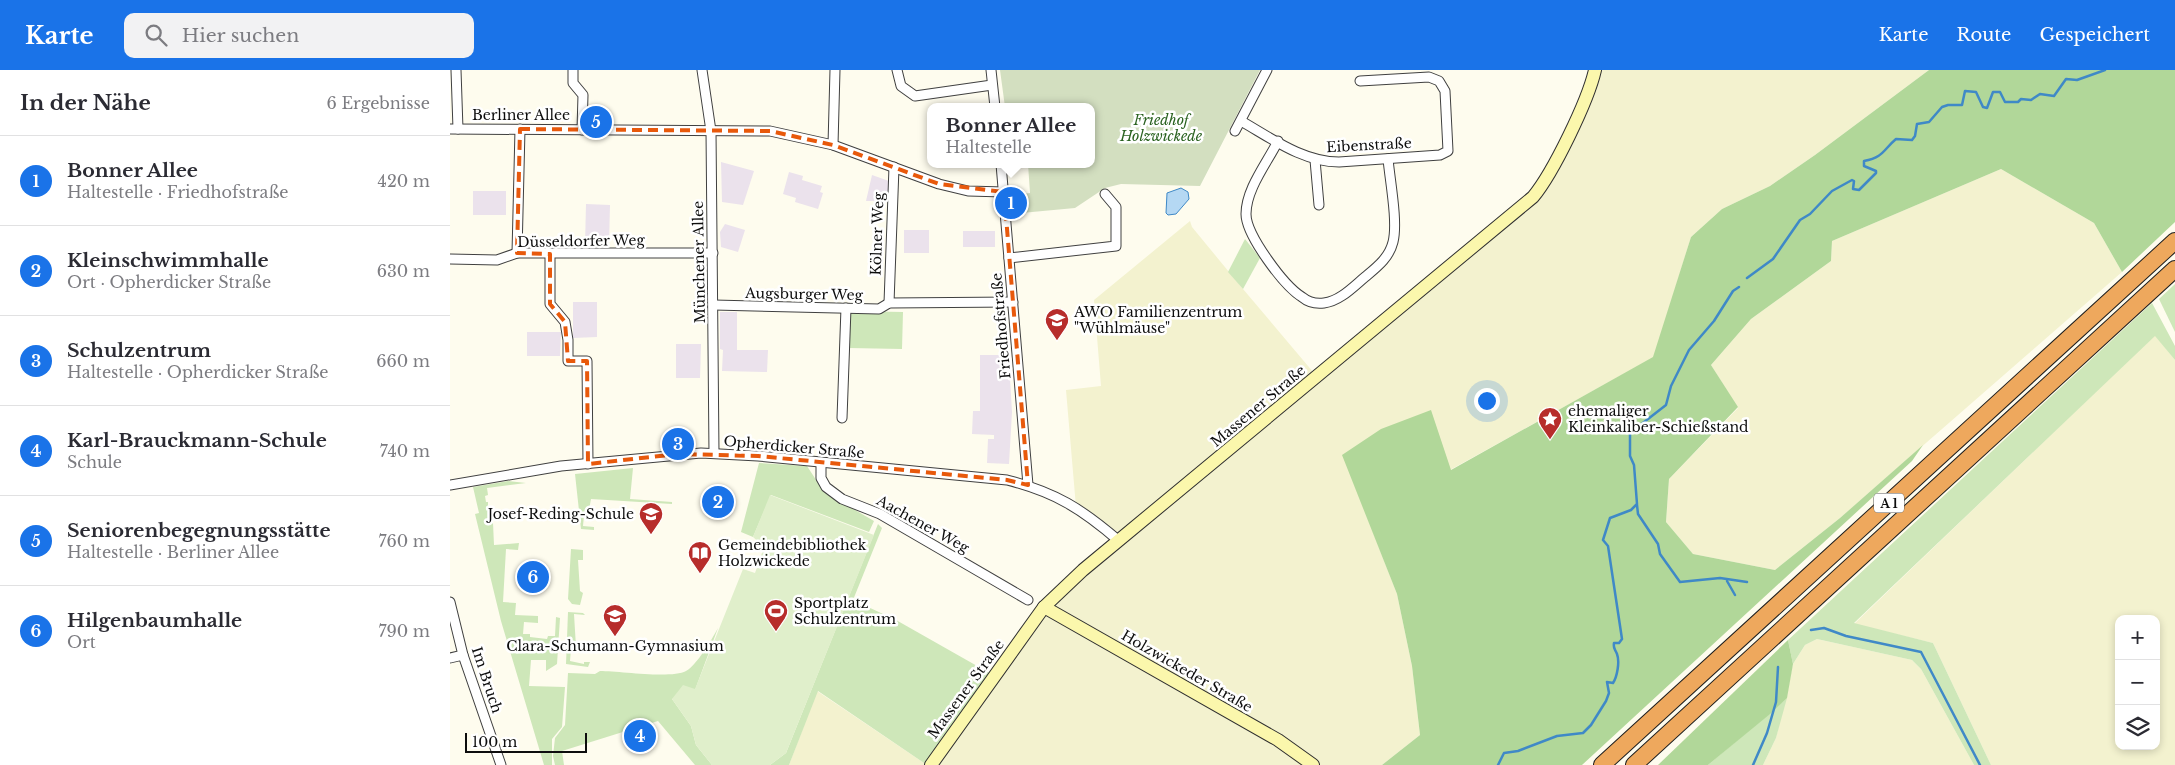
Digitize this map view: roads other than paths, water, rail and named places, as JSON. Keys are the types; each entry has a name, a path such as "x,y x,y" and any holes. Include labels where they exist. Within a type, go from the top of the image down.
{"highway":[{"name":"A 1","path":"1602,765 2175,241"},
{"name":"A 1","path":"1634,765 2175,269"}],"street":[{"path":"454,129 456,70"},
{"path":"573,70 573,83 582,95 582,130"},
{"name":"Münchener Allee","path":"702,70 711,131 714,454"},
{"path":"833,145 835,70"},
{"path":"897,70 901,86 908,93 915,96 992,85"},
{"path":"991,70 994,103"},
{"path":"1236,131 1267,70"},
{"name":"Massener Straße","path":"931,765 1044,607 1083,570 1532,197 1544,184 1560,153 1595,70"},
{"name":"Eibenstraße","path":"1241,121 1315,160 1339,162 1440,155 1448,152 1445,91 1439,81 1428,77 1360,81"},
{"name":"Berliner Allee","path":"454,129 770,131 833,145 952,188 989,193 1004,192"},
{"path":"517,253 520,129"},
{"path":"1278,141 1248,201 1246,215 1248,228 1257,246 1294,290 1303,298 1314,302 1325,303 1339,298 1377,267 1389,252 1394,230 1388,159"},
{"path":"1315,160 1319,205"},
{"name":"Kölner Weg","path":"889,303 894,167"},
{"name":"Friedhofstraße","path":"1001,168 1028,485"},
{"path":"1009,258 1116,246 1116,207 1106,194"},
{"name":"Düsseldorfer Weg","path":"450,259 497,260 517,253 713,253"},
{"path":"550,254 550,304 565,322 568,340 568,361 587,361 588,464"},
{"name":"Augsburger Weg","path":"714,306 879,309 889,303 1013,302"},
{"path":"842,418 846,308"},
{"name":"Opherdicker Straße","path":"450,485 503,475 678,454 714,454 821,462 1007,480 1028,485 1063,499 1089,515 1119,541"},
{"name":"Aachener Weg","path":"821,462 821,478 826,487 842,499 880,514 1028,600"},
{"name":"Im Bruch","path":"450,602 463,655 501,765"},
{"name":"Holzwickeder Straße","path":"1044,607 1278,740 1313,765"},
{"path":"450,658 463,655"}],"water":[{"path":"1181,188 1188,192 1189,199 1176,214 1168,215 1166,213 1167,193"}],"waterway":[{"path":"1747,278 1773,259 1800,220 1810,214 1832,191 1852,180 1854,181 1853,189 1859,190 1876,173 1876,171 1864,166 1864,161 1879,155 1896,139 1912,140 1915,136 1917,124 1929,122 1942,107 1962,105 1965,91 1976,92 1983,107 1987,108 1993,92 2000,92 2005,102 2018,102 2021,99 2031,100 2040,94 2054,96 2066,79 2077,80 2105,70"},
{"path":"1498,765 1504,753 1518,751 1557,736 1583,733 1591,725 1606,701 1609,693 1607,682 1613,683 1618,669 1618,657 1614,643 1619,643 1622,639 1608,546 1603,540 1610,518 1631,510 1637,504 1634,465 1630,456 1630,433 1666,405 1671,386 1689,350 1714,321 1733,291 1739,287"},
{"path":"1637,505 1638,514 1658,544 1660,554 1680,582 1720,578 1747,582"},
{"path":"1727,581 1735,595"},
{"path":"1811,630 1824,628 1846,636 1921,652 1980,765"},
{"path":"1753,765 1767,733 1776,702 1778,667"}],"place":[{"name":"Seniorenbegegnungsstätte","path":"596,122"},
{"name":"Bonner Allee","path":"1011,203"},
{"name":"AWO Familienzentrum \"Wühlmäuse\"","path":"1057,341"},
{"name":"ehemaliger Kleinkaliber-Schießstand","path":"1550,440"},
{"name":"Schulzentrum","path":"678,444"},
{"name":"Kleinschwimmhalle","path":"718,502"},
{"name":"Josef-Reding-Schule","path":"651,535"},
{"name":"Gemeindebibliothek Holzwickede","path":"700,574"},
{"name":"Hilgenbaumhalle","path":"533,577"},
{"name":"Sportplatz Schulzentrum","path":"776,632"},
{"name":"Clara-Schumann-Gymnasium","path":"615,637"},
{"name":"Karl-Brauckmann-Schule","path":"640,736"}],"park label":[{"name":"Friedhof Holzwickede","path":"1161,128"}]}
